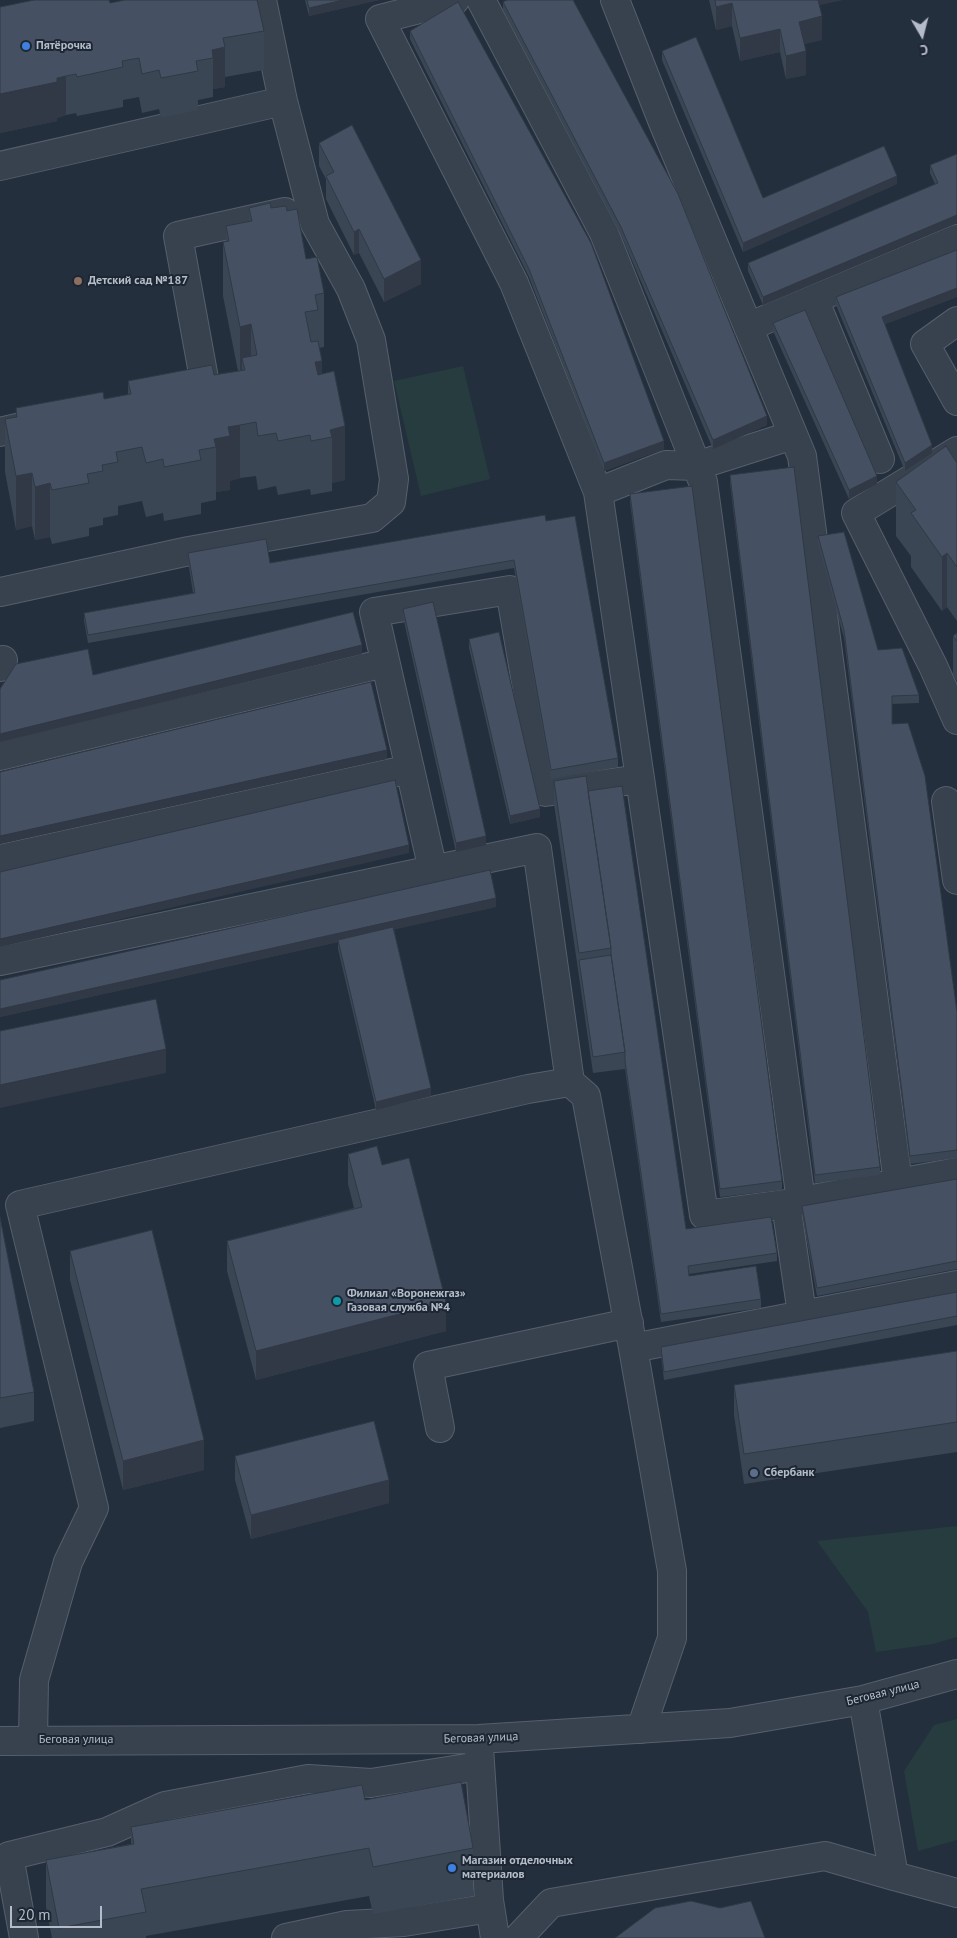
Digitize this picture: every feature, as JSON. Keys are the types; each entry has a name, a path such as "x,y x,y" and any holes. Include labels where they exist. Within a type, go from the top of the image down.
{"street":[{"path":"0,592 189,551 372,518 391,502 394,479 371,340 351,290 315,224 283,101 262,0"},
{"path":"455,0 380,19 514,283 598,492 704,1215 794,1203 957,1172"},
{"path":"481,0 604,233 702,482 794,1203 802,1314"},
{"path":"615,0 662,120 802,456 898,1183"},
{"path":"0,166 283,101"},
{"path":"158,395 205,384 178,236 311,206"},
{"path":"748,327 957,239"},
{"path":"814,299 880,460"},
{"path":"957,321 925,344 957,401"},
{"path":"0,432 65,416"},
{"path":"598,492 666,465 696,466 793,435"},
{"path":"957,451 856,513 933,666 957,720"},
{"path":"433,870 374,612 510,590 545,792 640,778"},
{"path":"0,756 385,663"},
{"path":"0,859 410,769"},
{"path":"946,801 957,880"},
{"path":"0,961 537,848 570,1082 586,1096 631,1336 672,1571 672,1638 640,1729"},
{"path":"33,1740 34,1680 68,1562 94,1508 20,1205 528,1089 570,1082"},
{"path":"440,1428 428,1366 631,1336 802,1314 957,1285"},
{"name":"Беговая улица","path":"0,1741 479,1739 730,1723 863,1700 957,1674"},
{"path":"863,1700 894,1876"},
{"path":"479,1739 490,1908 495,1938"},
{"path":"24,1938 8,1856 107,1832 165,1806 308,1779 371,1783 480,1766"},
{"path":"518,1938 551,1903 825,1856 957,1893"},
{"path":"286,1938 347,1925 404,1922 490,1908"}],"green space":[{"path":"463,366 490,479 421,496 394,381"},
{"path":"957,1526 957,1637 933,1644 876,1652 868,1612 817,1541"},
{"path":"957,1719 957,1840 918,1851 904,1771 934,1725"}],"building":[{"path":"34,0 109,0 110,3 125,0 257,0 264,31 223,38 225,47 212,50 213,58 196,61 198,71 161,78 159,70 142,74 139,58 122,61 123,67 77,77 76,74 66,76 57,78 57,82 0,94 0,7"},
{"path":"307,0 343,0 309,8"},
{"path":"507,0 573,0 678,194 767,416 713,440 621,227 503,2"},
{"path":"715,0 818,0 822,16 799,22 806,51 786,56 780,29 740,38 732,3 716,7"},
{"path":"458,2 591,243 664,441 604,463 529,269 410,31"},
{"path":"696,37 763,198 884,146 897,176 743,243 662,51"},
{"path":"352,125 421,260 384,279 359,229 354,232 326,176 334,172 319,143"},
{"path":"957,154 957,215 763,297 748,263 938,183 930,165"},
{"path":"270,203 271,208 286,206 287,211 297,209 306,259 317,257 324,293 315,295 318,310 305,312 311,342 318,341 322,361 315,362 318,375 334,371 345,426 330,430 332,437 311,441 310,435 278,441 276,433 258,436 256,422 228,427 230,436 214,439 216,447 199,450 201,460 164,467 163,459 146,463 142,447 116,452 118,462 102,465 103,471 87,474 89,483 52,490 50,483 35,487 32,473 16,476 5,419 17,417 16,408 103,392 104,399 131,394 128,381 212,365 214,375 245,370 242,358 257,355 251,324 240,327 223,242 229,241 226,226 252,221 249,208"},
{"path":"957,250 957,288 882,317 932,445 905,463 836,297"},
{"path":"805,310 877,476 849,490 773,323"},
{"path":"946,446 957,463 957,567 947,553 942,557 911,513 916,510 896,482"},
{"path":"794,467 880,1167 815,1175 730,475"},
{"path":"692,486 782,1181 720,1189 630,494"},
{"path":"545,515 546,521 575,516 618,758 551,770 514,560 88,635 84,613 195,593 188,553 266,539 270,563"},
{"path":"844,532 878,650 902,648 919,695 892,696 892,724 908,723 925,776 957,1012 957,1150 910,1156 844,630 818,536"},
{"path":"433,602 486,836 456,843 403,609"},
{"path":"353,612 362,645 0,734 0,689 16,664 88,649 93,675"},
{"path":"499,632 540,809 510,816 469,639"},
{"path":"957,633 957,641 953,636"},
{"path":"371,682 387,750 0,836 0,772"},
{"path":"586,776 611,948 579,953 554,781"},
{"path":"395,780 409,845 0,939 0,872"},
{"path":"622,786 686,1229 771,1217 777,1253 688,1266 689,1276 756,1266 761,1299 661,1314 588,791"},
{"path":"490,870 496,898 0,1009 0,980"},
{"path":"393,927 431,1088 376,1102 338,940"},
{"path":"611,955 625,1052 593,1057 579,960"},
{"path":"156,999 166,1049 0,1085 0,1031"},
{"name":"Филиал «Воронежгаз» Газовая служба №4","path":"377,1146 382,1165 409,1158 446,1302 256,1351 227,1241 362,1207 348,1154"},
{"path":"957,1179 957,1261 817,1288 802,1206"},
{"path":"0,1217 34,1392 0,1398"},
{"path":"152,1230 204,1440 123,1461 70,1251"},
{"path":"957,1292 957,1316 664,1372 661,1347"},
{"path":"957,1351 957,1422 744,1454 734,1385"},
{"path":"374,1421 389,1480 251,1515 235,1456"},
{"path":"461,1782 473,1848 373,1867 369,1848 141,1889 146,1912 59,1928 46,1860 134,1844 131,1827 362,1785 365,1800"},
{"path":"691,1901 720,1908 751,1901 765,1938 615,1938 655,1908"}],"place":[{"name":"Пятёрочка","path":"26,46"},
{"name":"Детский сад №187","path":"78,281"},
{"name":"Филиал «Воронежгаз» Газовая служба №4","path":"337,1301"},
{"name":"Сбербанк","path":"754,1473"},
{"name":"Магазин отделочных материалов","path":"452,1868"}]}
